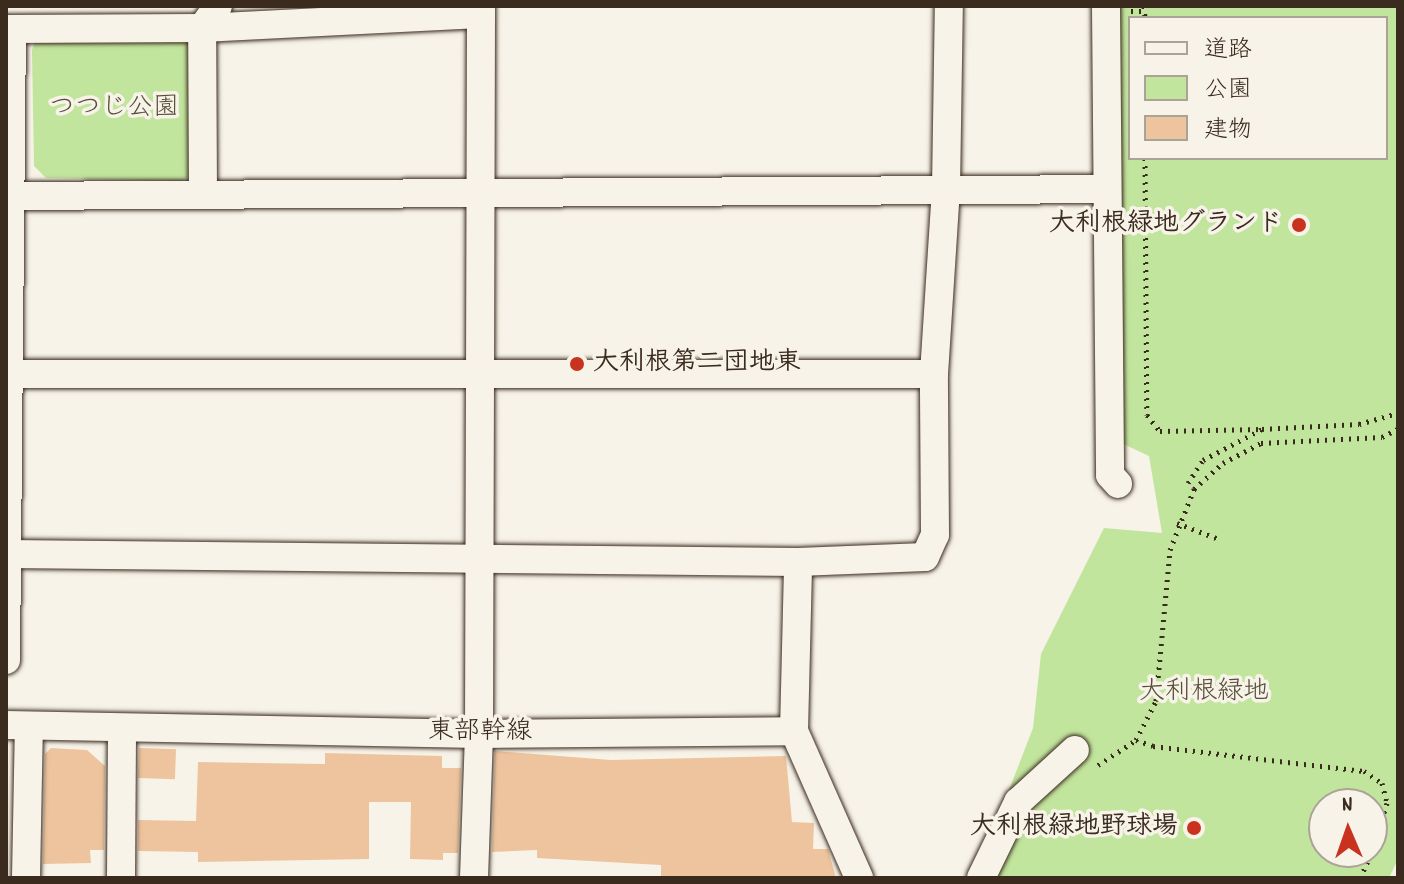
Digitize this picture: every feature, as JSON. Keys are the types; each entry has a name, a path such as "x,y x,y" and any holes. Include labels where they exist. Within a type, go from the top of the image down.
{"street":[{"path":"8,554 912,561 932,549 934,374 946,188 949,6"},
{"path":"1106,6 1105,189 1110,475 1118,484"},
{"path":"6,660 9,29 142,17 480,10 479,734 474,878"},
{"path":"203,194 210,17"},
{"path":"10,196 203,194 478,197 946,188 1105,189"},
{"path":"7,374 934,374"},
{"path":"798,562 794,731 859,878"},
{"path":"17,726 26,878"},
{"name":"東部幹線","path":"17,726 479,734 794,731"},
{"path":"121,878 122,728"},
{"path":"981,878 1018,802 1081,761"}],"path":[{"path":"1145,160 1147,415 1160,431 1359,424 1398,413"},
{"path":"1188,483 1203,460 1262,429"},
{"path":"1136,740 1156,701 1177,523 1194,489 1223,463 1261,443 1382,437 1398,429"},
{"path":"1177,523 1219,539"},
{"path":"1081,761 1136,740 1153,746 1364,771 1382,783 1383,788"}],"green space":[{"name":"大利根緑地","path":"1116,6 1398,6 1398,859 1389,878 975,878 1033,728 1041,654 1104,528 1162,533 1149,456 1119,442"},
{"name":"つつじ公園","path":"37,37 184,40 194,46 196,171 182,181 46,178 34,166 32,50"}],"building":[{"path":"51,748 87,750 105,766 104,850 90,850 91,863 43,864 45,754"},
{"path":"139,748 176,749 175,779 138,778"},
{"path":"495,751 611,760 786,756 792,822 814,823 813,849 828,849 836,878 661,876 661,865 537,858 537,850 492,852"},
{"path":"325,753 442,756 442,768 461,768 458,853 443,853 443,860 410,859 411,802 369,802 369,859 198,862 198,852 138,851 138,820 196,821 198,762 325,764"}],"place":[{"name":"大利根緑地グランド","path":"1299,225"},
{"name":"大利根第二団地東","path":"577,364"},
{"name":"大利根緑地野球場","path":"1194,828"}]}
